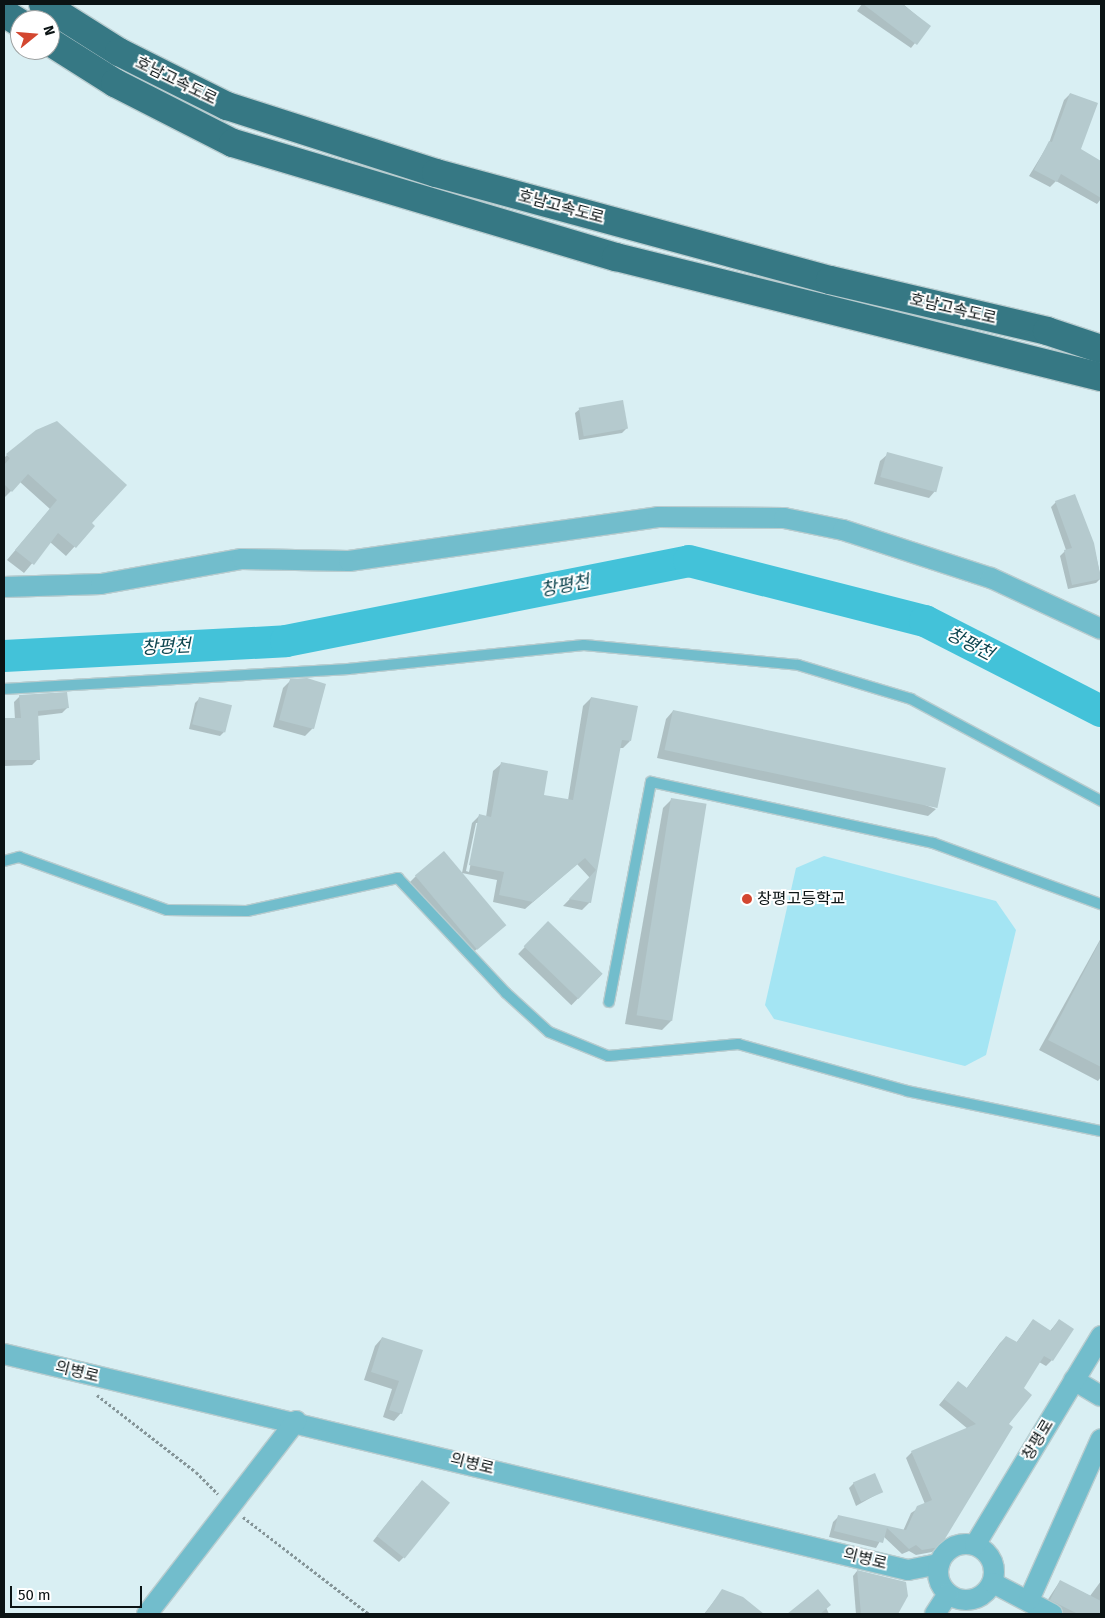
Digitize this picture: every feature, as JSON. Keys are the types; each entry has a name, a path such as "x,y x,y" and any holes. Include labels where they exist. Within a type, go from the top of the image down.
{"highway":[{"name":"호남고속도로","path":"43,4 118,52 227,106 436,173 830,280 1047,331 1101,349"},
{"name":"호남고속도로","path":"60,48 115,82 233,143 616,257 1101,377"}],"street":[{"path":"4,587 101,584 242,559 349,561 658,517 784,518 843,530 991,578 1101,630"},
{"name":"창평로","path":"976,1546 1101,1336"},
{"name":"의병로","path":"4,1354 296,1421 908,1570 939,1564"},
{"path":"1074,1380 1101,1396"},
{"path":"147,1614 296,1421"},
{"path":"1029,1600 1101,1439"},
{"path":"959,1544 976,1546 992,1559 995,1569 992,1583 985,1594 968,1601 948,1594 940,1582 939,1564 950,1548 959,1544"},
{"path":"992,1583 1029,1600 1052,1614"},
{"path":"935,1614 948,1594"}],"lane":[{"path":"4,689 348,669 584,644 798,665 911,699 1101,801"},
{"path":"609,1002 650,782 933,843 1101,904"},
{"path":"4,861 19,857 167,910 247,911 398,878 506,993 549,1032 608,1056 738,1044 907,1091 1101,1131"}],"shaded area":[{"path":"824,856 996,901 1016,930 986,1055 965,1066 774,1019 765,1005 796,868"}],"building":[{"path":"863,4 902,4 931,26 917,45"},
{"path":"1070,93 1098,103 1081,149 1101,161 1101,198 1061,174 1057,182 1034,170 1049,141 1052,142"},
{"path":"623,400 628,429 584,436 579,408"},
{"path":"57,421 127,485 92,523 95,526 76,548 58,533 34,565 15,550 57,500 28,474 12,492 4,484 4,465 10,458 6,454 36,430"},
{"path":"887,452 943,467 936,492 880,477"},
{"path":"1075,494 1094,543 1101,579 1072,585 1064,550 1072,548 1055,501"},
{"path":"307,678 326,684 314,729 279,720 290,679"},
{"path":"67,692 69,708 38,711 40,760 5,760 4,718 21,718 19,695"},
{"path":"199,697 232,705 225,732 192,724"},
{"path":"591,697 638,706 631,741 622,740 591,903 569,899 596,870 585,858 533,902 499,895 504,872 469,865 479,814 491,817 501,762 548,771 544,795 573,800"},
{"path":"673,710 946,768 937,808 664,750"},
{"path":"671,798 707,804 672,1021 637,1015"},
{"path":"444,851 506,925 477,950 415,875"},
{"path":"548,921 603,974 578,999 524,946"},
{"path":"1101,939 1101,1067 1048,1040"},
{"path":"1033,1319 1051,1331 1059,1319 1074,1329 1053,1361 1044,1356 1024,1388 1032,1395 1009,1424 1013,1427 940,1547 922,1550 916,1545 909,1549 887,1528 883,1543 834,1531 838,1515 906,1530 917,1506 932,1500 911,1451 976,1424 944,1399 958,1381 967,1388 1006,1336 1017,1342"},
{"path":"382,1337 423,1350 402,1414 389,1410 399,1381 371,1372"},
{"path":"875,1473 883,1492 861,1502 853,1482"},
{"path":"422,1480 450,1503 405,1559 377,1536"},
{"path":"857,1570 906,1582 908,1596 898,1614 861,1614"},
{"path":"1060,1580 1101,1601 1101,1614 1078,1614 1050,1600"},
{"path":"722,1589 743,1597 764,1614 705,1614"},
{"path":"818,1589 831,1605 820,1614 787,1614"}],"waterway":[{"name":"창평천","path":"4,656 286,641 689,561 925,621 1101,711"}],"place":[{"name":"창평고등학교","path":"747,899"}]}
